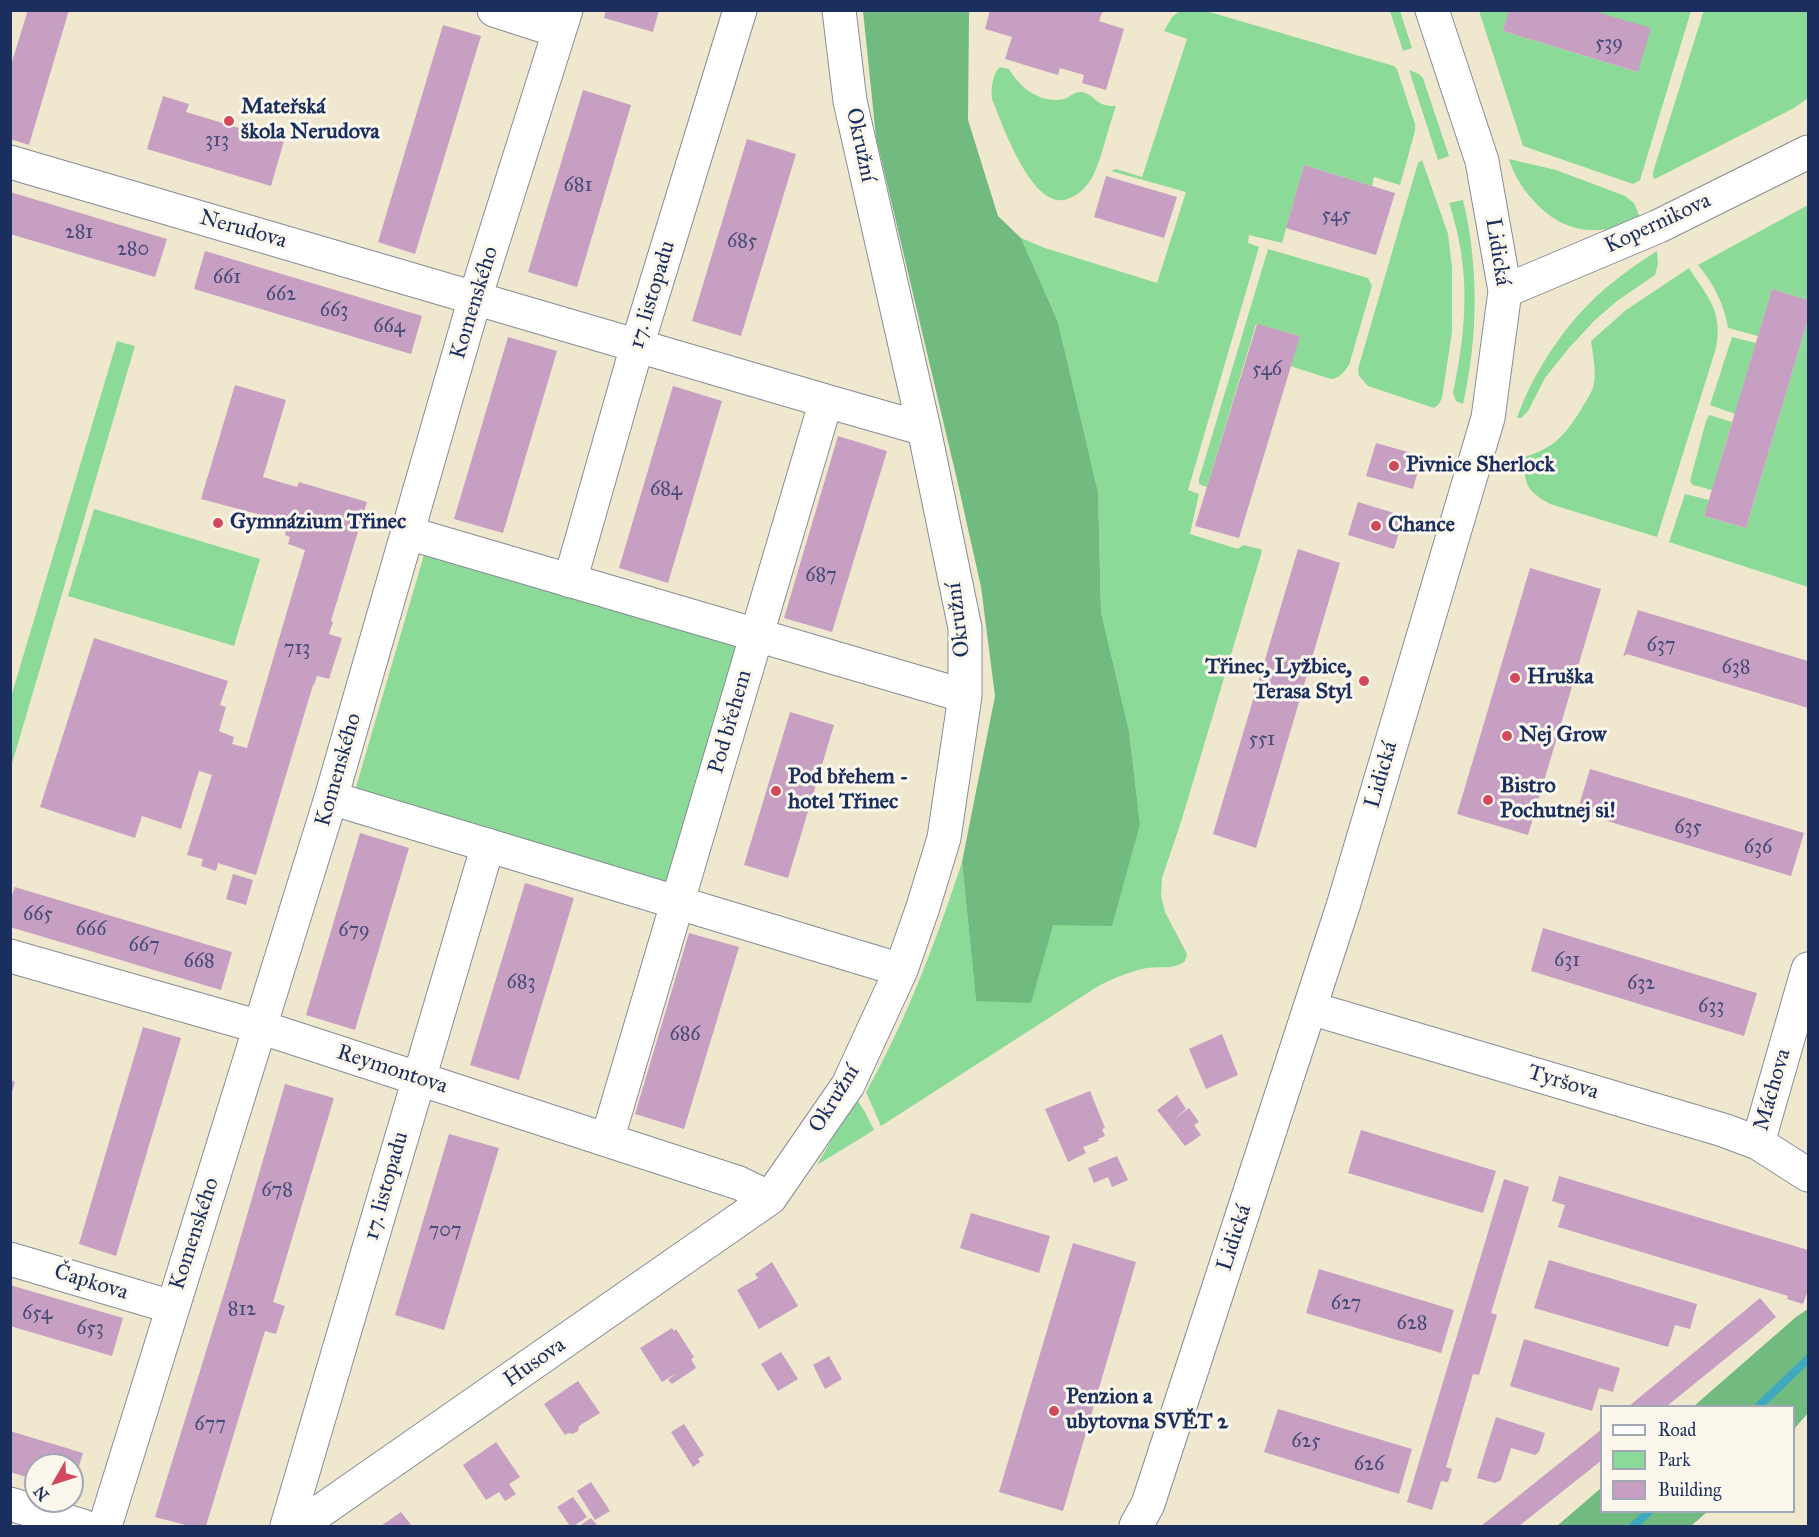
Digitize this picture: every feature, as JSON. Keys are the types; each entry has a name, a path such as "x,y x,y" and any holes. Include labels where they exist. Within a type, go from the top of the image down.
{"street":[{"path":"494,10 562,21"},
{"name":"17. listopadu","path":"570,581 637,346 740,10"},
{"name":"Okružní","path":"770,1198 848,1085 901,970 944,838 965,696 965,628 924,429 850,101 839,10"},
{"name":"Lidická","path":"1136,1527 1148,1504 1348,892 1488,418 1505,291 1482,161 1432,10"},
{"name":"Komenského","path":"105,1527 331,798 475,298 562,21"},
{"name":"Kopernikova","path":"1505,291 1659,226 1809,152"},
{"name":"Nerudova","path":"10,162 826,401"},
{"path":"826,401 924,429"},
{"name":"Pod břehem","path":"607,1140 826,401"},
{"path":"408,533 965,696"},
{"path":"331,798 901,970"},
{"name":"17. listopadu","path":"287,1527 488,845"},
{"name":"Reymontova","path":"10,956 260,1027 739,1183 770,1198"},
{"name":"Máchova","path":"1758,1143 1809,969"},
{"name":"Tyršova","path":"1310,1008 1723,1130 1758,1143 1809,1175"},
{"name":"Husova","path":"299,1527 770,1198"},
{"name":"Čapkova","path":"10,1259 172,1307"},
{"path":"10,1504 83,1527"}],"green space":[{"path":"1181,10 1206,11 1394,66 1415,124 1415,131 1400,185 1374,177 1372,186 1304,165 1282,243 1249,235 1248,243 1259,247 1188,490 1199,494 1190,534 1238,549 1243,545 1262,551 1162,878 1161,896 1165,912 1187,954 1185,961 1172,967 1135,971 1100,985 881,1126 866,1092 895,1036 920,979 962,862 976,1001 1053,925 1140,824 1129,731 1101,612 1098,492 1058,322 1021,238 1045,248 1157,283 1186,192 1111,171 1116,169 1142,177 1187,39 1164,31 1172,17"},
{"path":"1704,10 1808,11 1808,98 1794,108 1655,179 1653,172"},
{"path":"863,11 969,11 968,120 998,216 1021,238 1058,322 1098,492 1101,612 1129,731 1140,824 1112,926 1053,925 1031,1003 976,1001 962,862 995,696 981,587 876,137"},
{"path":"1390,11 1400,11 1412,48 1403,51"},
{"path":"1479,11 1509,11 1503,31 1638,72 1591,11 1691,11 1640,180 1633,184 1523,146"},
{"path":"1000,67 1009,69 1025,88 1039,97 1064,99 1082,92 1104,105 1116,106 1093,176 1089,183 1074,196 1057,200 1044,194 1021,165 992,99 994,78"},
{"path":"1409,70 1423,78 1449,156 1438,160"},
{"path":"1509,159 1556,170 1625,196 1634,203 1642,222 1596,230 1570,226 1557,220 1528,195 1515,175"},
{"path":"1422,160 1448,234 1452,267 1452,332 1442,398 1434,408 1368,386 1359,376 1358,369 1418,163"},
{"path":"1463,200 1472,250 1475,302 1472,354 1463,404 1456,401 1453,393 1464,321 1464,275 1456,227 1449,203"},
{"path":"1808,205 1808,300 1772,289 1758,336 1728,328 1718,295 1698,265"},
{"path":"1268,249 1368,278 1372,286 1349,365 1342,374 1331,379 1290,366 1300,336 1256,324 1207,487 1199,484 1199,479"},
{"path":"1657,251 1658,264 1655,275 1617,301 1595,320 1545,378 1528,411 1521,418 1517,418 1533,381 1568,327 1612,283"},
{"path":"1689,268 1708,296 1716,314 1718,335 1716,348 1657,537 1550,504 1536,495 1528,485 1524,457 1544,449 1558,439 1570,426 1589,396 1595,378 1591,341 1626,310"},
{"path":"1808,319 1808,587 1669,542 1685,494 1709,500 1704,516 1746,528"},
{"path":"1732,337 1756,343 1735,414 1710,405"},
{"path":"117,341 135,346 11,767 11,697"},
{"path":"1709,415 1732,422 1712,490 1693,485 1690,481"},
{"path":"94,509 260,559 234,646 68,596"},
{"path":"426,548 728,639 739,649 669,886 363,798 356,787"},
{"path":"856,1098 874,1130 817,1165"},
{"path":"1808,1309 1808,1413 1795,1428 1795,1405 1695,1405"},
{"path":"1600,1489 1600,1513 1706,1513 1691,1526 1557,1526"}],"building":[{"path":"28,10 69,10 29,145 10,139 10,68"},
{"path":"606,10 659,10 653,32 604,18"},
{"path":"990,10 1103,10 1099,21 1124,29 1106,90 1082,83 1084,75 1060,68 1058,75 1005,59 1012,37 985,29"},
{"path":"1509,10 1590,10 1651,28 1638,72 1503,31"},
{"path":"443,25 481,36 415,254 378,242"},
{"path":"583,90 631,105 577,287 528,272"},
{"path":"163,96 189,104 186,112 259,134 261,126 286,134 271,186 147,149"},
{"path":"747,139 796,154 741,336 692,321"},
{"path":"1304,165 1395,193 1376,255 1286,228"},
{"path":"1106,176 1177,197 1164,238 1094,217"},
{"path":"10,192 167,239 155,277 10,234"},
{"path":"205,251 422,316 411,354 194,289"},
{"path":"1772,289 1808,300 1808,319 1746,528 1704,516"},
{"path":"1257,324 1300,336 1239,538 1195,526"},
{"path":"508,337 557,351 503,533 454,519"},
{"path":"235,385 286,400 263,477 297,487 299,482 367,502 331,621 333,622 329,634 342,638 329,679 317,676 313,685 256,875 218,863 216,871 201,866 203,859 187,855 212,775 199,771 181,829 142,816 135,838 40,807 94,638 228,681 220,705 226,707 219,731 234,737 232,744 247,748 305,550 288,544 290,537 285,535 286,530 259,522 261,515 201,499"},
{"path":"673,386 722,401 668,583 619,568"},
{"path":"838,436 887,451 832,632 784,618"},
{"name":"Pivnice Sherlock","path":"1376,443 1422,456 1413,489 1366,476"},
{"name":"Chance","path":"1358,502 1404,516 1394,549 1348,535"},
{"path":"1298,549 1340,563 1256,848 1213,834"},
{"path":"1530,568 1601,589 1528,835 1457,814"},
{"path":"1638,610 1808,661 1808,708 1627,654 1623,657"},
{"path":"790,712 834,725 788,878 744,865"},
{"path":"1590,769 1804,833 1791,876 1577,812"},
{"path":"360,833 409,848 355,1030 306,1015"},
{"path":"233,874 253,880 246,905 226,899"},
{"path":"525,883 574,898 519,1080 470,1065"},
{"path":"15,887 232,952 221,990 10,927 10,901"},
{"path":"1543,928 1757,993 1744,1036 1531,971"},
{"path":"689,933 739,947 684,1129 635,1114"},
{"path":"143,1027 181,1038 116,1256 79,1244"},
{"path":"1222,1034 1238,1075 1206,1089 1189,1049"},
{"path":"10,1080 15,1082 11,1095 10,1095"},
{"path":"285,1084 334,1098 273,1302 285,1306 276,1334 265,1331 206,1526 189,1526 155,1517 232,1267"},
{"path":"1090,1091 1105,1128 1102,1129 1105,1136 1083,1147 1086,1153 1068,1162 1045,1109"},
{"path":"1177,1095 1186,1109 1172,1121 1189,1108 1199,1122 1194,1125 1201,1135 1185,1146 1157,1110"},
{"path":"1361,1130 1496,1171 1483,1213 1348,1173"},
{"path":"449,1134 499,1148 444,1330 395,1315"},
{"path":"1117,1156 1128,1180 1112,1187 1108,1177 1094,1183 1088,1168"},
{"path":"1559,1176 1808,1250 1808,1294 1803,1304 1787,1299 1788,1296 1558,1227 1565,1205 1552,1201"},
{"path":"1504,1179 1529,1187 1491,1313 1497,1315 1479,1375 1473,1374 1446,1467 1452,1469 1448,1482 1441,1481 1432,1510 1407,1502"},
{"path":"971,1213 1050,1236 1039,1273 960,1248"},
{"path":"1073,1243 1136,1262 1063,1511 999,1492"},
{"path":"1549,1260 1697,1304 1690,1329 1675,1325 1668,1347 1534,1308"},
{"path":"772,1262 798,1306 759,1329 737,1290 758,1278 755,1274"},
{"path":"1319,1269 1454,1310 1441,1353 1306,1313"},
{"path":"10,1285 123,1318 112,1356 10,1326"},
{"path":"1760,1298 1776,1317 1668,1405 1630,1405"},
{"path":"672,1328 674,1331 676,1329 694,1357 691,1359 696,1368 672,1384 668,1380 677,1373 662,1382 640,1348"},
{"path":"1524,1339 1620,1368 1613,1392 1599,1388 1592,1411 1510,1386"},
{"path":"781,1352 798,1379 778,1391 761,1364"},
{"path":"829,1356 842,1379 825,1389 813,1365"},
{"path":"578,1381 600,1413 579,1426 578,1431 565,1435 544,1404"},
{"path":"1278,1409 1412,1449 1399,1494 1264,1452"},
{"path":"1496,1417 1545,1433 1539,1452 1535,1455 1511,1448 1501,1480 1495,1483 1477,1478"},
{"path":"684,1424 704,1455 693,1467 671,1432"},
{"path":"10,1431 83,1453 24,1453 24,1476 10,1472"},
{"path":"1600,1431 1600,1462 1519,1526 1481,1526"},
{"path":"496,1442 520,1477 509,1484 516,1494 505,1501 499,1492 486,1500 463,1465"},
{"path":"591,1482 610,1511 595,1520 577,1491"},
{"path":"573,1497 587,1517 574,1526 570,1526 557,1507"},
{"path":"401,1512 412,1526 381,1526"},
{"path":"591,1518 598,1526 579,1526"}],"waterway":[{"path":"1760,1405 1808,1359"},
{"path":"1633,1526 1648,1513"}],"place":[{"name":"Mateřská škola Nerudova","path":"229,121"},
{"name":"Pivnice Sherlock","path":"1394,466"},
{"name":"Gymnázium Třinec","path":"218,523"},
{"name":"Chance","path":"1376,526"},
{"name":"Hruška","path":"1515,678"},
{"name":"Třinec, Lyžbice, Terasa Styl","path":"1364,681"},
{"name":"Nej Grow","path":"1507,736"},
{"name":"Pod břehem - hotel Třinec","path":"776,791"},
{"name":"Bistro Pochutnej si!","path":"1488,800"},
{"name":"Penzion a ubytovna SVĚT 2","path":"1054,1411"}]}
